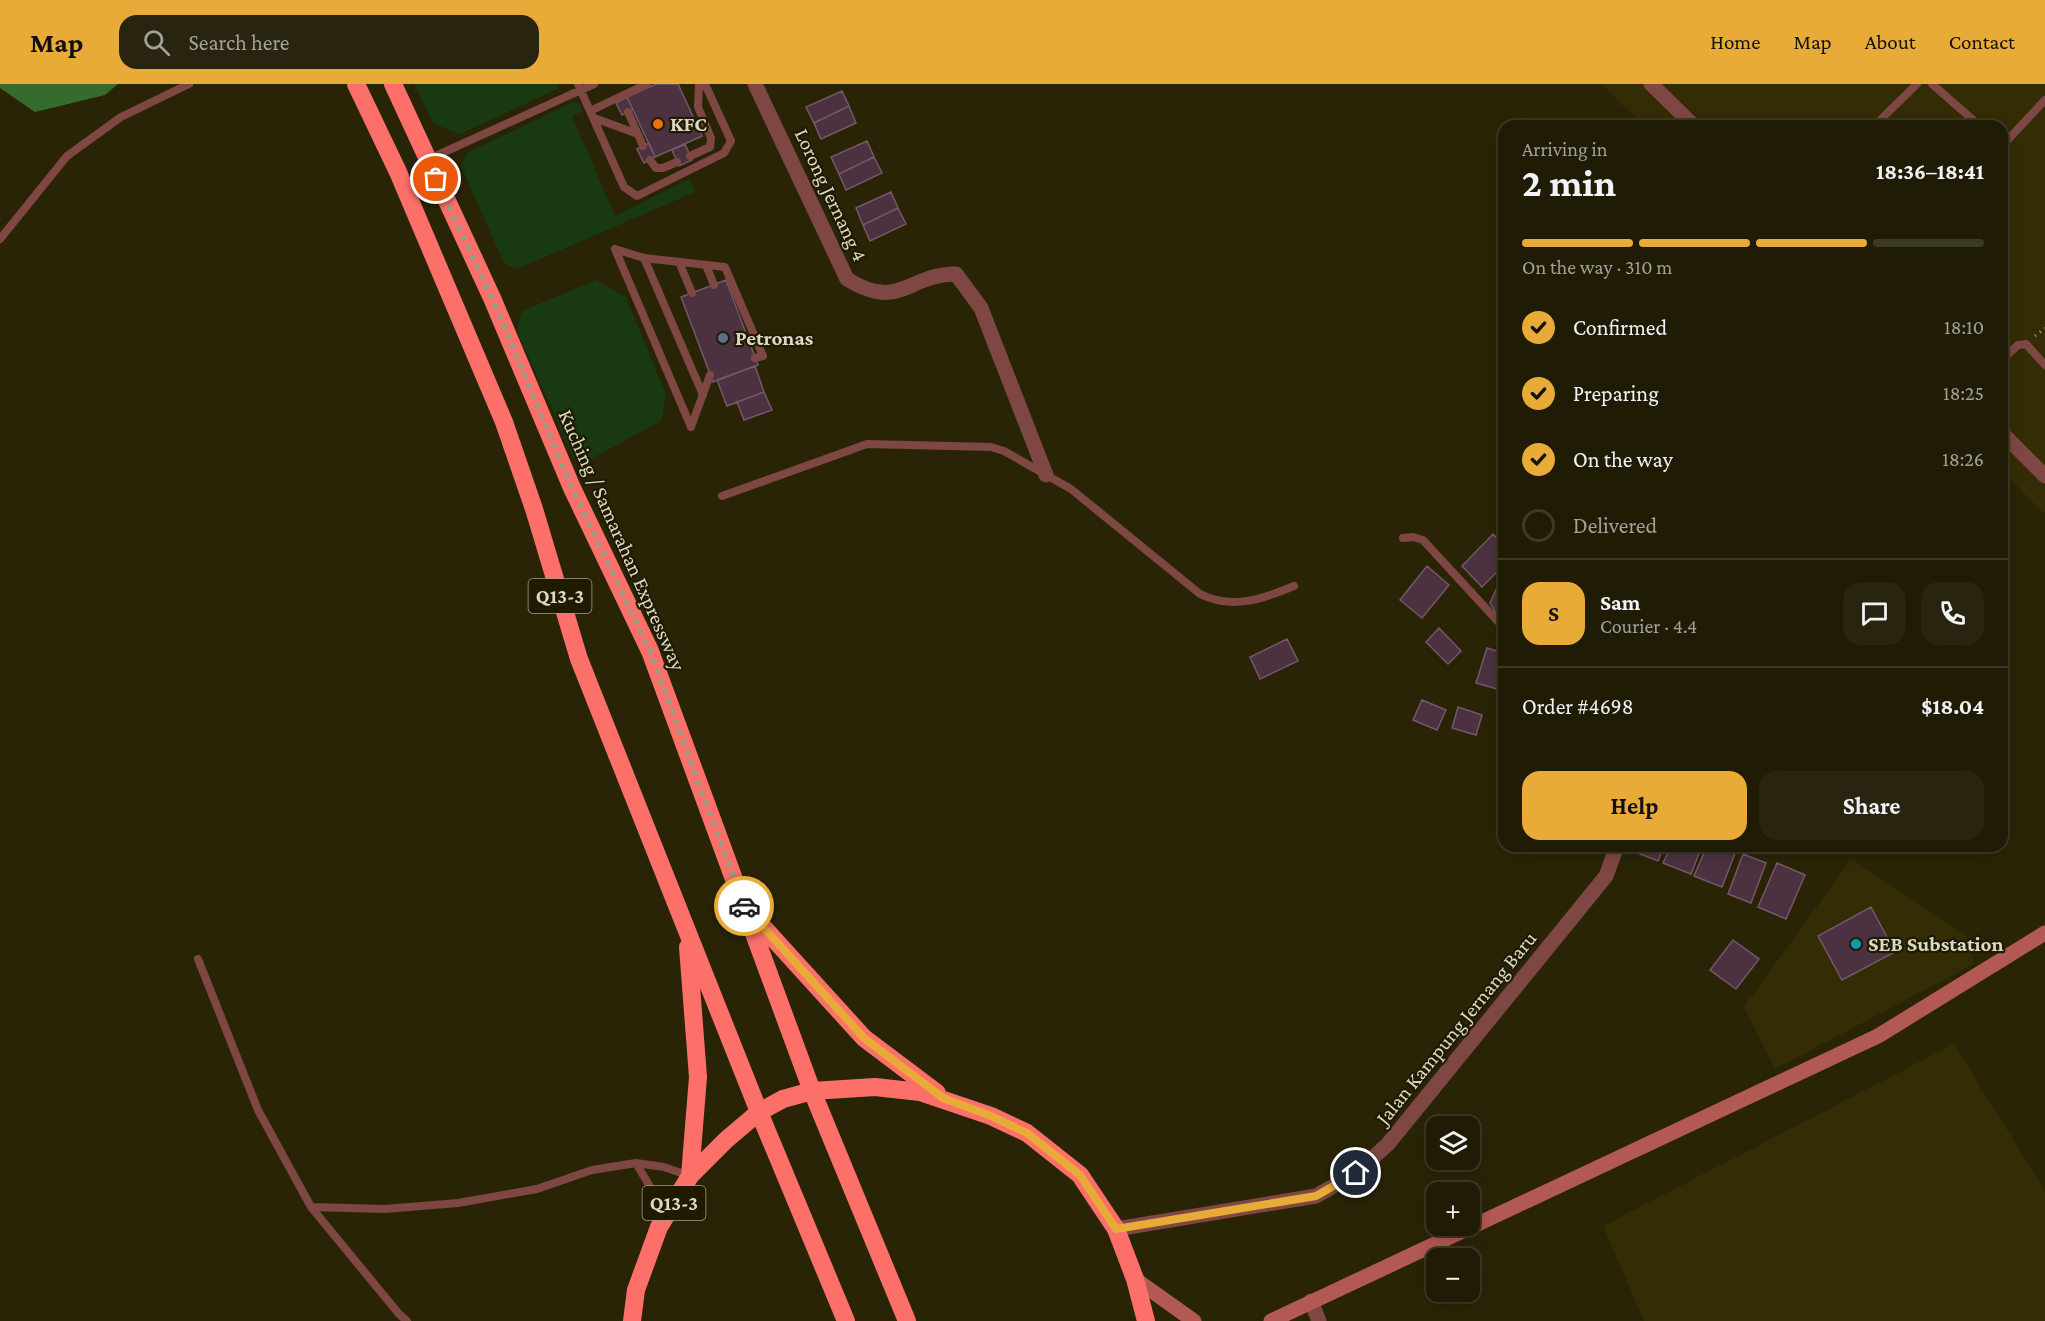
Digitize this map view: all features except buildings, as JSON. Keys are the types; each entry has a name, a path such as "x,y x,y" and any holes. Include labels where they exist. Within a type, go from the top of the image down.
{"highway":[{"name":"Q13-3","path":"356,84 398,172 504,422 534,509 579,659 759,1112 846,1321"},
{"name":"Kuching / Samarahan Expressway","path":"393,84 492,298 572,488 650,651 812,1091 908,1321"},
{"path":"745,907 864,1038 943,1098"},
{"path":"686,929 698,1077 690,1176"},
{"name":"Q13-3","path":"632,1321 636,1290 659,1227 690,1176 759,1112 783,1099 812,1091 875,1087 898,1088 943,1098 991,1116 1027,1133 1080,1175 1116,1229 1135,1279 1146,1321"}],"street":[{"name":"Lorong Jernang 4","path":"756,84 847,279 866,291 886,295 944,274 957,274 966,285 981,308 1046,475"},
{"path":"1651,84 1688,120"},
{"path":"2008,439 2045,476"},
{"name":"Jalan Kampung Jernang Baru","path":"1116,1229 1316,1196 1356,1173 1388,1144 1599,885 1606,876 1615,852"},
{"path":"1271,1321 1878,1036 2045,933"},
{"path":"1135,1279 1194,1321"},
{"path":"1311,1301 1319,1321"}],"lane":[{"path":"0,239 4,225 67,156 121,117 189,84"},
{"path":"427,160 579,87 594,84"},
{"path":"592,114 647,84"},
{"path":"690,156 710,147 711,138 698,107 699,84"},
{"path":"579,87 624,187 636,196 724,153 729,148 731,141 705,84"},
{"path":"1880,120 1917,84"},
{"path":"1932,84 1973,120"},
{"path":"2008,141 2045,100"},
{"path":"628,112 643,146"},
{"path":"592,114 638,134"},
{"path":"650,160 656,168 663,168 677,162"},
{"path":"710,375 691,427 615,249 644,258 725,267 763,356 755,358"},
{"path":"644,258 703,395"},
{"path":"679,262 692,293"},
{"path":"706,265 714,285"},
{"path":"2008,354 2018,345 2026,344 2045,365"},
{"path":"722,496 867,444 991,447 1004,451 1071,489 1200,594 1214,601 1257,601 1294,586"},
{"path":"1403,538 1413,537 1423,540 1498,621"},
{"path":"198,959 258,1110 311,1207 407,1321"},
{"path":"636,1163 649,1185 659,1227"},
{"path":"311,1207 386,1209 458,1203 537,1189 592,1170 636,1163 664,1167 690,1176"}],"shaded area":[{"path":"1602,84 2045,84 2045,514 2008,477 2008,120 1638,120"},
{"path":"1851,859 1967,937 1974,964 1775,1069 1744,1007"},
{"path":"1954,1044 2045,1191 2045,1321 1644,1321 1603,1226"}],"green space":[{"path":"0,84 118,84 105,95 35,112 0,88"},
{"path":"414,84 557,84 559,88 460,134 434,124"},
{"path":"573,102 578,103 583,111 572,116 615,216 689,179 695,192 517,269 504,263 461,166 467,153"},
{"path":"596,280 626,297 666,395 661,421 587,461 573,457 517,331 522,311"}],"way so far":[{"path":"436,179 492,298 572,488 650,651 744,906"}],"place":[{"name":"KFC","path":"658,124"},
{"name":"Petronas","path":"723,338"},
{"name":"SEB Substation","path":"1856,944"}],"route":[{"path":"744,906 864,1038 943,1098 991,1116 1027,1133 1080,1175 1116,1229 1316,1196 1356,1173"}]}
